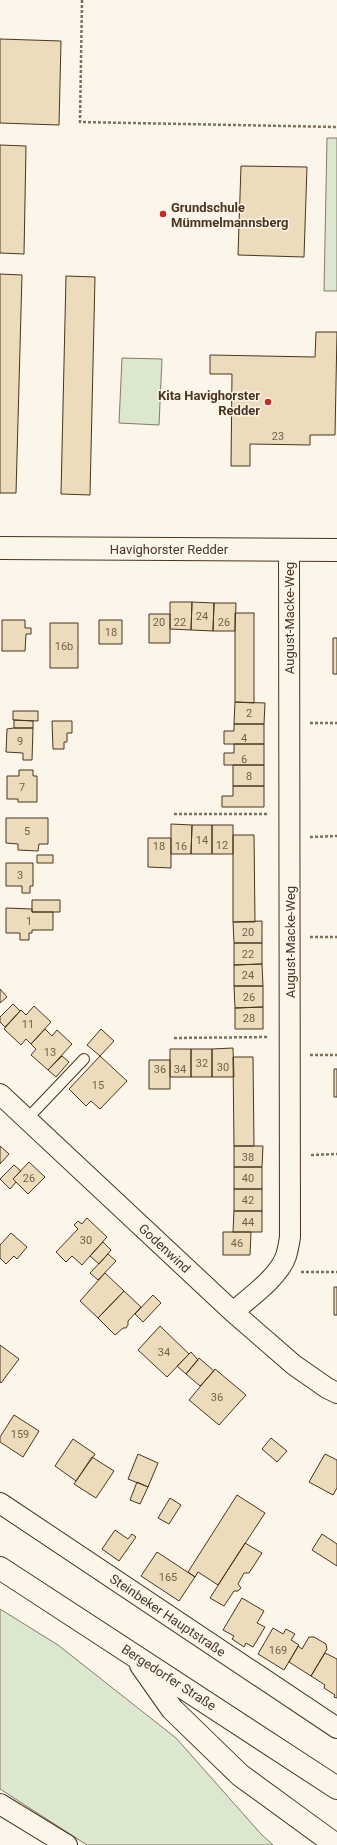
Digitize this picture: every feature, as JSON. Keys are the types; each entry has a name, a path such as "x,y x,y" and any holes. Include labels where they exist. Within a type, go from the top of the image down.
{"main road":[{"name":"Havighorster Redder","path":"0,548 337,550"},
{"name":"Bergedorfer Straße","path":"0,1568 134,1654 337,1788"},
{"path":"134,1654 172,1709 240,1775 336,1845"}],"street":[{"name":"August-Macke-Weg","path":"233,1312 261,1288 277,1271 286,1257 290,1237 289,550"},
{"name":"Godenwind","path":"0,1094 233,1312 294,1365 327,1388 337,1393"},
{"name":"Steinbeker Hauptstraße","path":"0,1503 337,1728"},
{"path":"2,1808 67,1845"}],"lane":[{"path":"27,1119 84,1059"}],"path":[{"path":"82,0 80,122 337,127"},
{"path":"289,723 337,723"},
{"path":"174,814 289,814"},
{"path":"289,837 337,836"},
{"path":"290,938 337,938"},
{"path":"174,1038 290,1046 337,1055"},
{"path":"289,1155 337,1154"},
{"path":"277,1271 337,1272"}],"green space":[{"path":"327,138 337,138 337,291 324,291"},
{"path":"122,358 162,359 159,425 119,423"},
{"path":"0,1609 58,1645 176,1738 261,1834 273,1845 87,1845 0,1789"}],"building":[{"path":"0,39 61,41 59,125 0,123"},
{"path":"0,145 26,146 24,254 0,253"},
{"path":"241,166 307,167 304,257 238,255"},
{"path":"0,274 22,275 16,493 0,493"},
{"path":"66,276 95,277 90,495 61,494"},
{"path":"316,332 337,332 335,435 310,435 310,445 250,444 250,466 231,466 232,374 210,374 210,355 315,357"},
{"path":"170,602 192,602 191,630 170,629"},
{"path":"192,602 214,603 213,631 191,630"},
{"path":"214,603 236,603 235,631 213,631"},
{"path":"235,613 254,613 254,703 235,702"},
{"path":"149,614 170,614 170,643 149,643"},
{"path":"2,620 25,620 25,628 31,628 31,634 26,634 25,651 2,651"},
{"path":"99,620 122,620 122,644 99,644"},
{"path":"50,623 78,623 78,668 50,668"},
{"path":"333,638 337,638 337,674 333,674"},
{"path":"235,702 265,703 264,724 234,724"},
{"path":"13,711 38,711 38,721 13,720"},
{"path":"14,720 33,721 33,728 14,728"},
{"path":"52,721 72,721 72,733 67,733 67,742 64,742 64,749 53,749"},
{"path":"234,724 264,724 264,744 224,744 224,731 234,731"},
{"path":"33,728 32,760 23,760 23,753 6,752 7,729"},
{"path":"234,744 264,744 264,765 224,765 224,753 234,753"},
{"path":"233,765 264,765 264,786 233,786"},
{"path":"19,770 33,770 33,776 37,776 37,802 18,802 18,799 7,799 7,776 19,776"},
{"path":"233,786 264,786 264,807 222,807 222,796 233,796"},
{"path":"6,818 48,818 48,844 39,844 38,851 18,850 18,844 6,843"},
{"path":"171,824 192,825 191,854 171,854"},
{"path":"192,825 212,825 212,854 191,854"},
{"path":"212,825 233,825 233,854 212,854"},
{"path":"233,835 254,835 255,922 233,922"},
{"path":"148,838 171,838 171,868 148,867"},
{"path":"37,855 53,855 53,863 37,863"},
{"path":"6,863 33,863 33,886 30,886 30,893 22,893 22,886 6,886"},
{"path":"32,900 60,900 60,912 32,912"},
{"path":"6,908 32,909 32,912 53,912 53,930 32,930 32,933 29,933 29,940 20,940 20,933 6,933"},
{"path":"262,921 262,943 234,943 233,922"},
{"path":"234,943 262,943 262,964 234,965"},
{"path":"262,964 263,986 234,986 234,965"},
{"path":"234,986 263,986 263,1007 235,1008"},
{"path":"0,989 7,997 0,1003"},
{"path":"13,1004 20,1011 5,1027 0,1022 0,1017"},
{"path":"34,1006 51,1022 31,1044 26,1039 21,1045 4,1029 21,1010 26,1015"},
{"path":"263,1007 263,1029 235,1029 235,1008"},
{"path":"45,1029 52,1036 57,1030 72,1044 48,1070 31,1055 36,1049 31,1044"},
{"path":"101,1029 114,1041 100,1056 87,1045"},
{"path":"233,1048 234,1077 212,1077 212,1049"},
{"path":"170,1049 191,1049 191,1077 170,1077"},
{"path":"191,1049 212,1049 212,1077 191,1077"},
{"path":"62,1056 69,1062 56,1077 48,1070"},
{"path":"100,1056 127,1081 100,1109 91,1101 86,1106 69,1089"},
{"path":"233,1057 253,1057 254,1146 234,1146"},
{"path":"149,1060 170,1060 170,1089 149,1089"},
{"path":"334,1069 337,1069 337,1097 334,1097"},
{"path":"0,1146 9,1154 0,1164"},
{"path":"234,1146 263,1146 262,1167 234,1167"},
{"path":"29,1162 45,1177 28,1194 13,1179"},
{"path":"14,1165 21,1171 13,1179 16,1182 10,1189 0,1179"},
{"path":"234,1167 262,1167 262,1189 234,1189"},
{"path":"234,1189 262,1189 262,1211 234,1211"},
{"path":"234,1211 262,1211 262,1232 233,1232"},
{"path":"87,1218 107,1237 82,1265 72,1256 66,1262 56,1252 78,1229 74,1225 78,1221 82,1224"},
{"path":"223,1232 251,1232 250,1255 223,1255"},
{"path":"11,1233 27,1247 17,1259 14,1256 6,1264 0,1258 0,1245"},
{"path":"103,1242 111,1250 99,1264 90,1256"},
{"path":"108,1254 116,1261 98,1280 90,1273"},
{"path":"105,1273 124,1291 98,1318 80,1301"},
{"path":"334,1287 337,1287 337,1315 334,1315"},
{"path":"124,1291 141,1307 128,1321 126,1328 123,1328 115,1335 98,1318"},
{"path":"153,1295 161,1303 143,1322 135,1314"},
{"path":"160,1326 189,1354 167,1377 138,1350"},
{"path":"0,1345 19,1359 1,1383 0,1382"},
{"path":"191,1352 198,1360 186,1374 177,1366"},
{"path":"199,1358 214,1371 200,1386 186,1374"},
{"path":"215,1369 246,1395 219,1425 189,1400"},
{"path":"14,1415 39,1431 23,1457 0,1442 0,1437"},
{"path":"271,1438 287,1451 277,1462 262,1449"},
{"path":"73,1439 95,1454 76,1481 55,1466"},
{"path":"138,1454 158,1463 148,1487 128,1479"},
{"path":"325,1454 337,1460 337,1488 333,1495 309,1482"},
{"path":"92,1457 114,1471 96,1498 74,1484"},
{"path":"137,1482 148,1487 140,1504 130,1500"},
{"path":"237,1495 265,1513 218,1585 198,1572 195,1577 188,1572"},
{"path":"170,1498 181,1505 169,1524 158,1518"},
{"path":"115,1530 128,1539 132,1534 136,1537 119,1561 102,1549"},
{"path":"322,1534 337,1544 337,1566 312,1550"},
{"path":"245,1543 262,1553 249,1573 244,1573 238,1584 241,1588 238,1591 234,1591 224,1606 210,1598"},
{"path":"157,1552 195,1577 179,1601 141,1576"},
{"path":"242,1598 264,1611 257,1623 265,1627 253,1647 246,1643 244,1647 232,1639 234,1636 223,1630"},
{"path":"273,1628 283,1634 286,1629 295,1634 291,1640 299,1645 284,1670 258,1654"},
{"path":"309,1637 314,1637 326,1644 327,1649 311,1676 289,1662 298,1646 302,1649"},
{"path":"325,1653 337,1659 337,1698 324,1688 325,1685 311,1676"}],"place":[{"name":"Grundschule Mümmelmannsberg","path":"163,214"},
{"name":"Kita Havighorster Redder","path":"268,402"}]}
